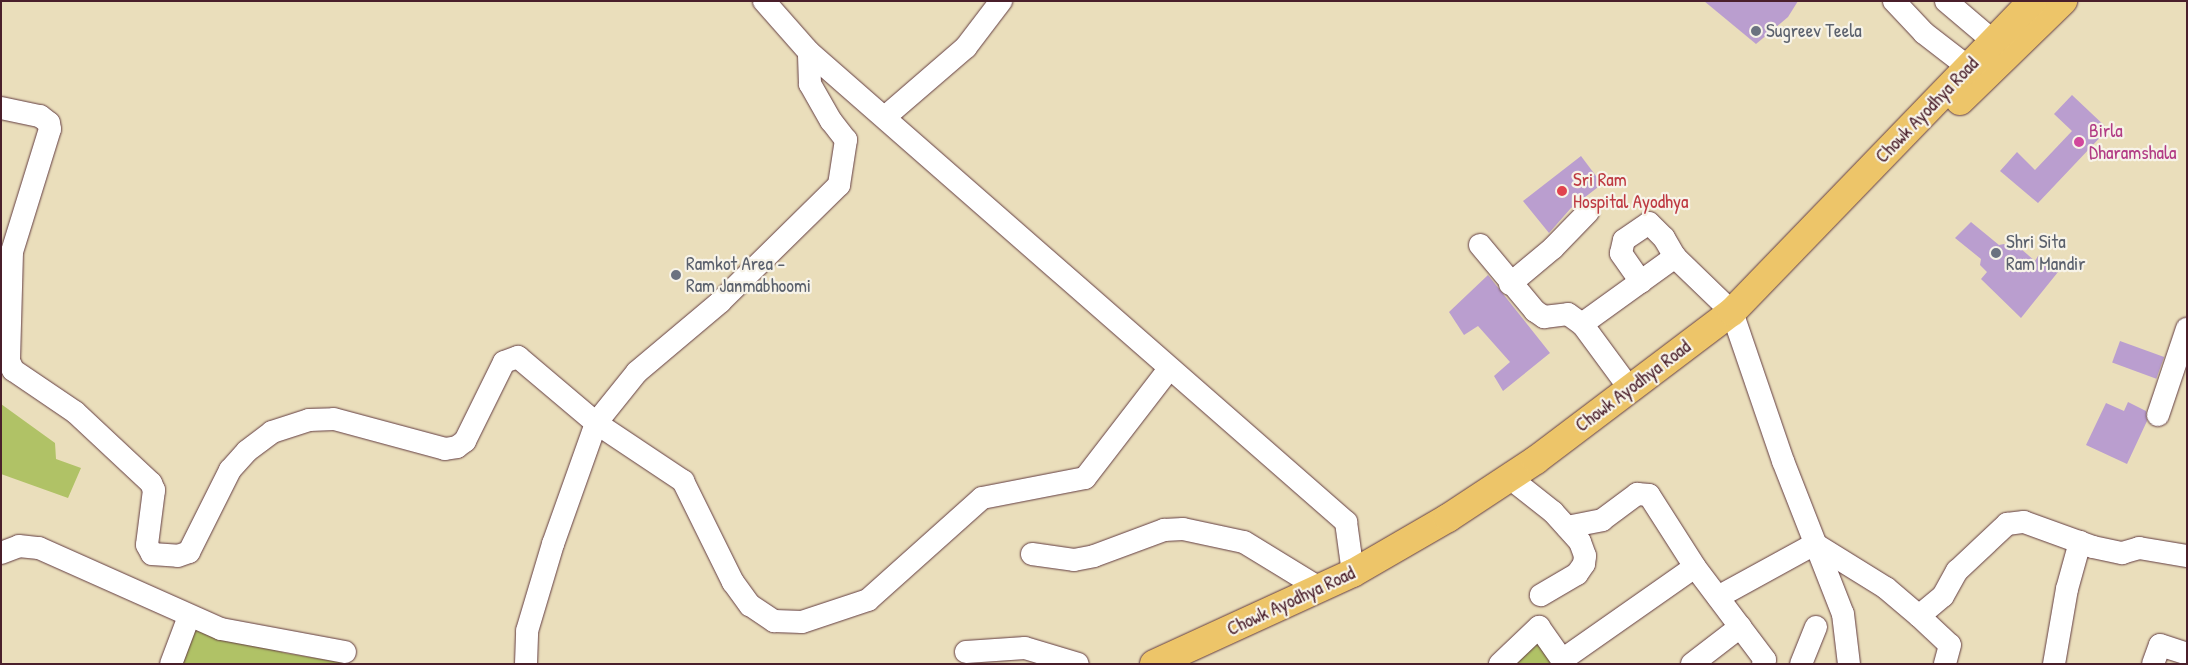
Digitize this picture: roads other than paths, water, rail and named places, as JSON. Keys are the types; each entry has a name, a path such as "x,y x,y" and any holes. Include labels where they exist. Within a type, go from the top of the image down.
{"main road":[{"name":"Chowk Ayodhya Road","path":"1154,664 1353,573 1448,518 1517,483 1630,389 1734,319 1968,67 2032,1"},
{"path":"1188,664 1324,599 1517,483 1734,319 2063,1"}],"street":[{"path":"764,1 809,52 1346,522 1353,573"},
{"path":"885,117 966,47 1001,1"},
{"path":"1894,1 1924,33 1968,67"},
{"path":"1946,1 1993,41"},
{"path":"526,664 530,622 552,544 596,423 637,372 720,302 839,185 846,140 831,121 810,84 809,52"},
{"path":"1,108 40,116 49,123 50,129 12,252 9,361 13,370 76,412 151,483 154,490 147,545 152,554 178,556 189,552 237,459 282,426 308,420 334,419 445,449 461,445 504,362 510,357 518,357 596,423 682,481 733,582 750,605 774,621 802,622 868,600 982,498 1085,478 1169,369"},
{"path":"1510,284 1553,248 1588,212"},
{"path":"1641,282 1621,253 1624,240 1649,223 1664,238 1675,257 1734,319 1815,544 1844,614 1849,664"},
{"path":"1480,246 1510,284 1540,315 1568,314 1582,324 1630,389"},
{"path":"1582,324 1675,257"},
{"path":"2158,415 2187,329"},
{"path":"1517,483 1567,527 1580,542 1584,564 1577,574 1541,595"},
{"path":"1567,527 1602,520 1642,492 1649,495 1695,567 1765,660 1763,664"},
{"path":"1919,616 1943,596 1957,571 2007,524 2024,522 2080,542 2122,553 2139,548 2187,556"},
{"path":"1032,554 1074,560 1094,556 1164,530 1184,529 1244,542 1319,588"},
{"path":"2054,664 2067,589 2080,542"},
{"path":"1718,597 1815,544"},
{"path":"1815,544 1886,588 1919,616 1950,645 1944,664"},
{"path":"1,553 18,546 39,548 189,616 230,631 346,652"},
{"path":"1500,664 1539,627 1563,662 1695,567"},
{"path":"171,664 189,616"},
{"path":"1692,664 1740,627"},
{"path":"1801,664 1816,627"},
{"path":"2153,664 2160,645 2187,654"},
{"path":"966,652 1025,648 1078,664"}],"place":[{"name":"Sugreev Teela","path":"1756,31"},
{"name":"Birla Dharamshala","path":"2079,142"},
{"name":"Sri Ram Hospital Ayodhya","path":"1562,191"},
{"name":"Shri Sita Ram Mandir","path":"1996,253"},
{"name":"Ramkot Area - Ram Janmabhoomi","path":"676,275"}]}
